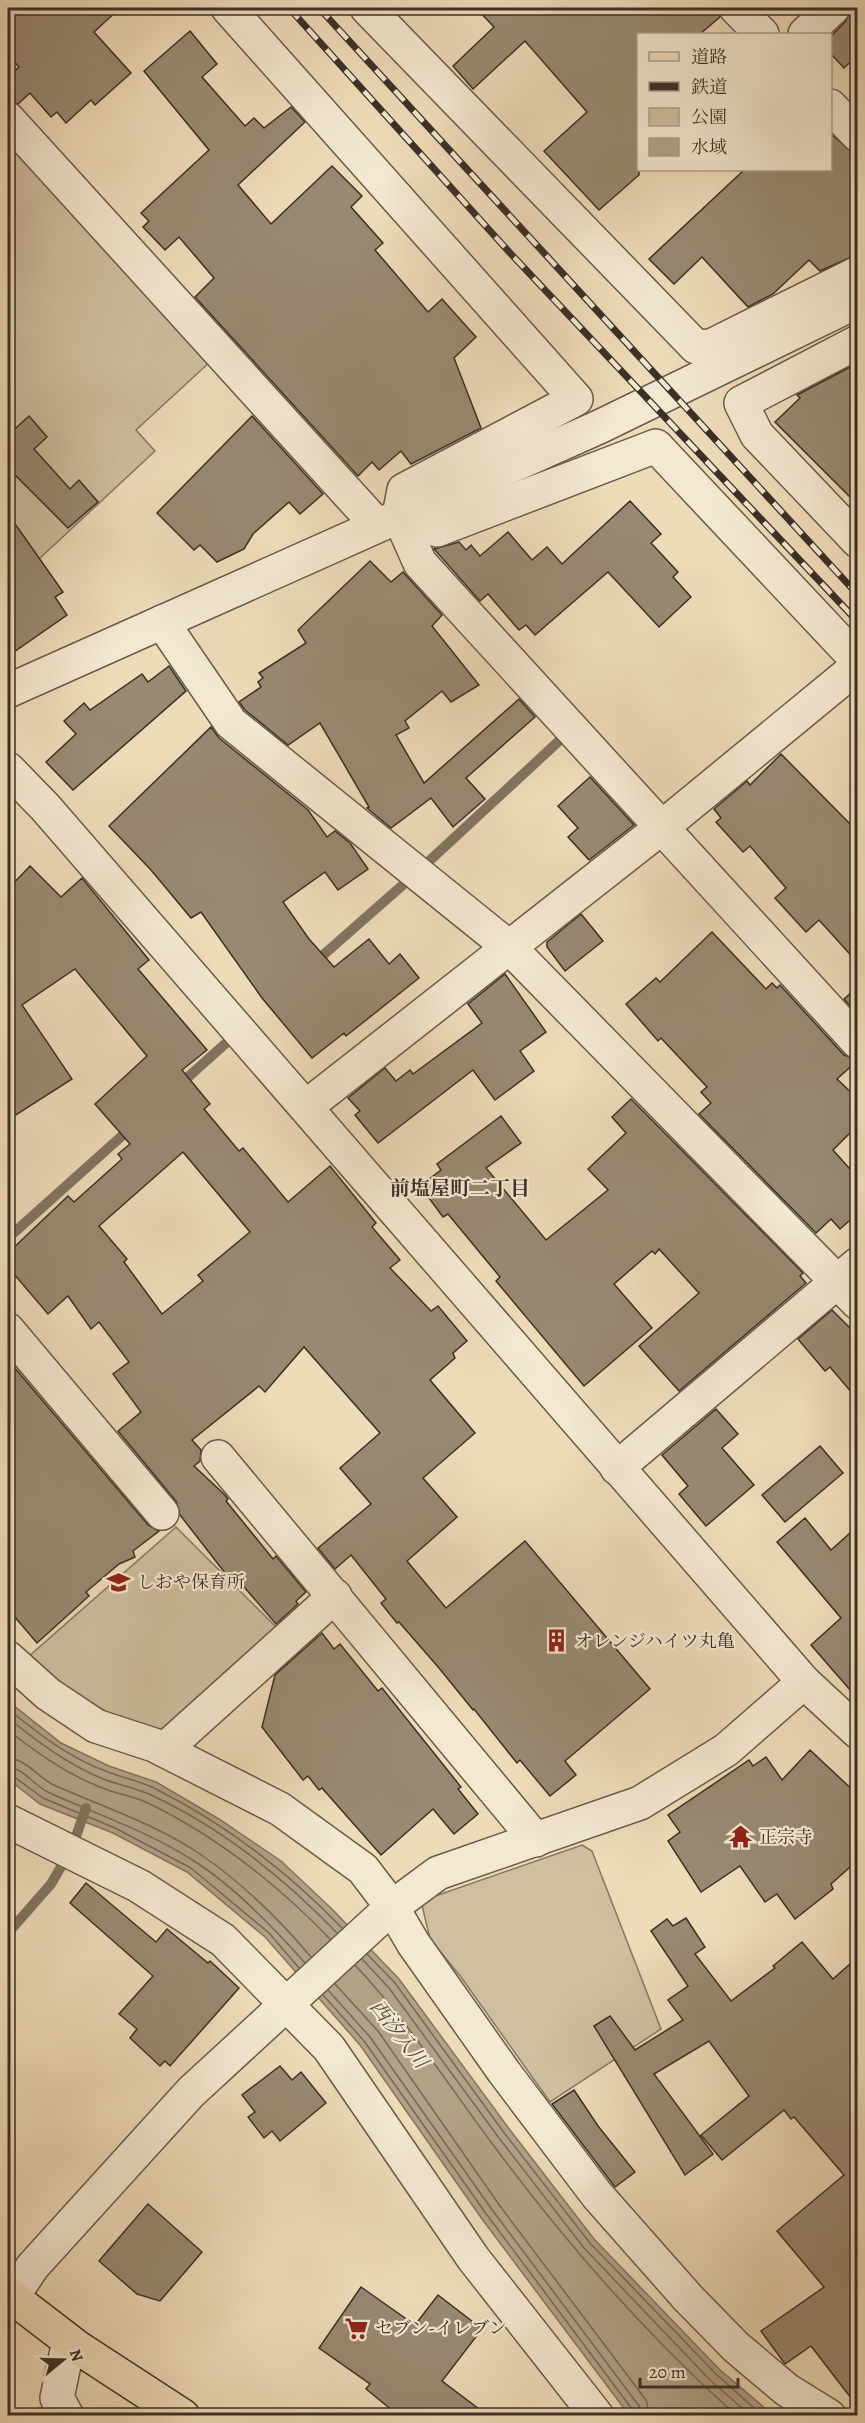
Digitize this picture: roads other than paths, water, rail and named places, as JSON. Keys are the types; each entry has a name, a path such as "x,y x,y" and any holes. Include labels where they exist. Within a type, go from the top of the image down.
{"main road":[{"path":"9,2298 69,2341 183,2415"}],"street":[{"path":"228,8 576,399 404,490 388,520"},
{"path":"366,8 696,347 711,346 858,273"},
{"path":"736,8 761,33"},
{"path":"806,33 833,8"},
{"path":"832,107 858,135"},
{"path":"8,119 388,520 420,563 858,1042"},
{"path":"8,691 599,427 858,301"},
{"path":"858,342 741,403 757,435 858,541"},
{"path":"388,520 437,530 656,446 858,661"},
{"path":"162,622 231,723 510,948 851,1283 617,1468"},
{"path":"307,1106 661,828 858,666"},
{"path":"13,787 307,1106 804,1682 858,1732"},
{"path":"8,1330 162,1513"},
{"path":"218,1457 536,1840"},
{"path":"164,1750 335,1596"},
{"path":"8,1658 48,1694 96,1726 164,1750 280,1809 363,1869 384,1913 413,1943 597,2195 688,2298 736,2347 787,2390 830,2415"},
{"path":"9,2298 33,2266 191,2092 384,1913 438,1873 640,1803 726,1750 804,1682"},
{"path":"8,1821 139,1886 223,1940 328,2048 473,2258 597,2415"},
{"path":"67,2415 57,2398 69,2341"}],"water":[{"name":"西汐入川","path":"8,1701 61,1743 109,1766 156,1782 219,1819 281,1861 332,1909 399,1979 594,2239 720,2370 773,2415 629,2415 482,2219 360,2045 265,1937 187,1872 113,1833 40,1804 8,1779"}],"waterway":[{"path":"427,863 560,740"},
{"path":"313,964 405,883"},
{"path":"178,1086 225,1044"},
{"path":"8,1238 133,1126"},
{"path":"74,1842 86,1808"},
{"path":"8,1933 51,1884 65,1860"}],"railway":[{"path":"289,8 511,254 858,622"},
{"path":"319,8 858,595"}],"place":[{"name":"しおや保育所","path":"119,1582"},
{"name":"オレンジハイツ丸亀","path":"557,1641"},
{"name":"正宗寺","path":"741,1837"},
{"name":"セブン-イレブン","path":"357,2328"}],"district":[{"name":"前塩屋町二丁目","path":"460,1188"}]}
